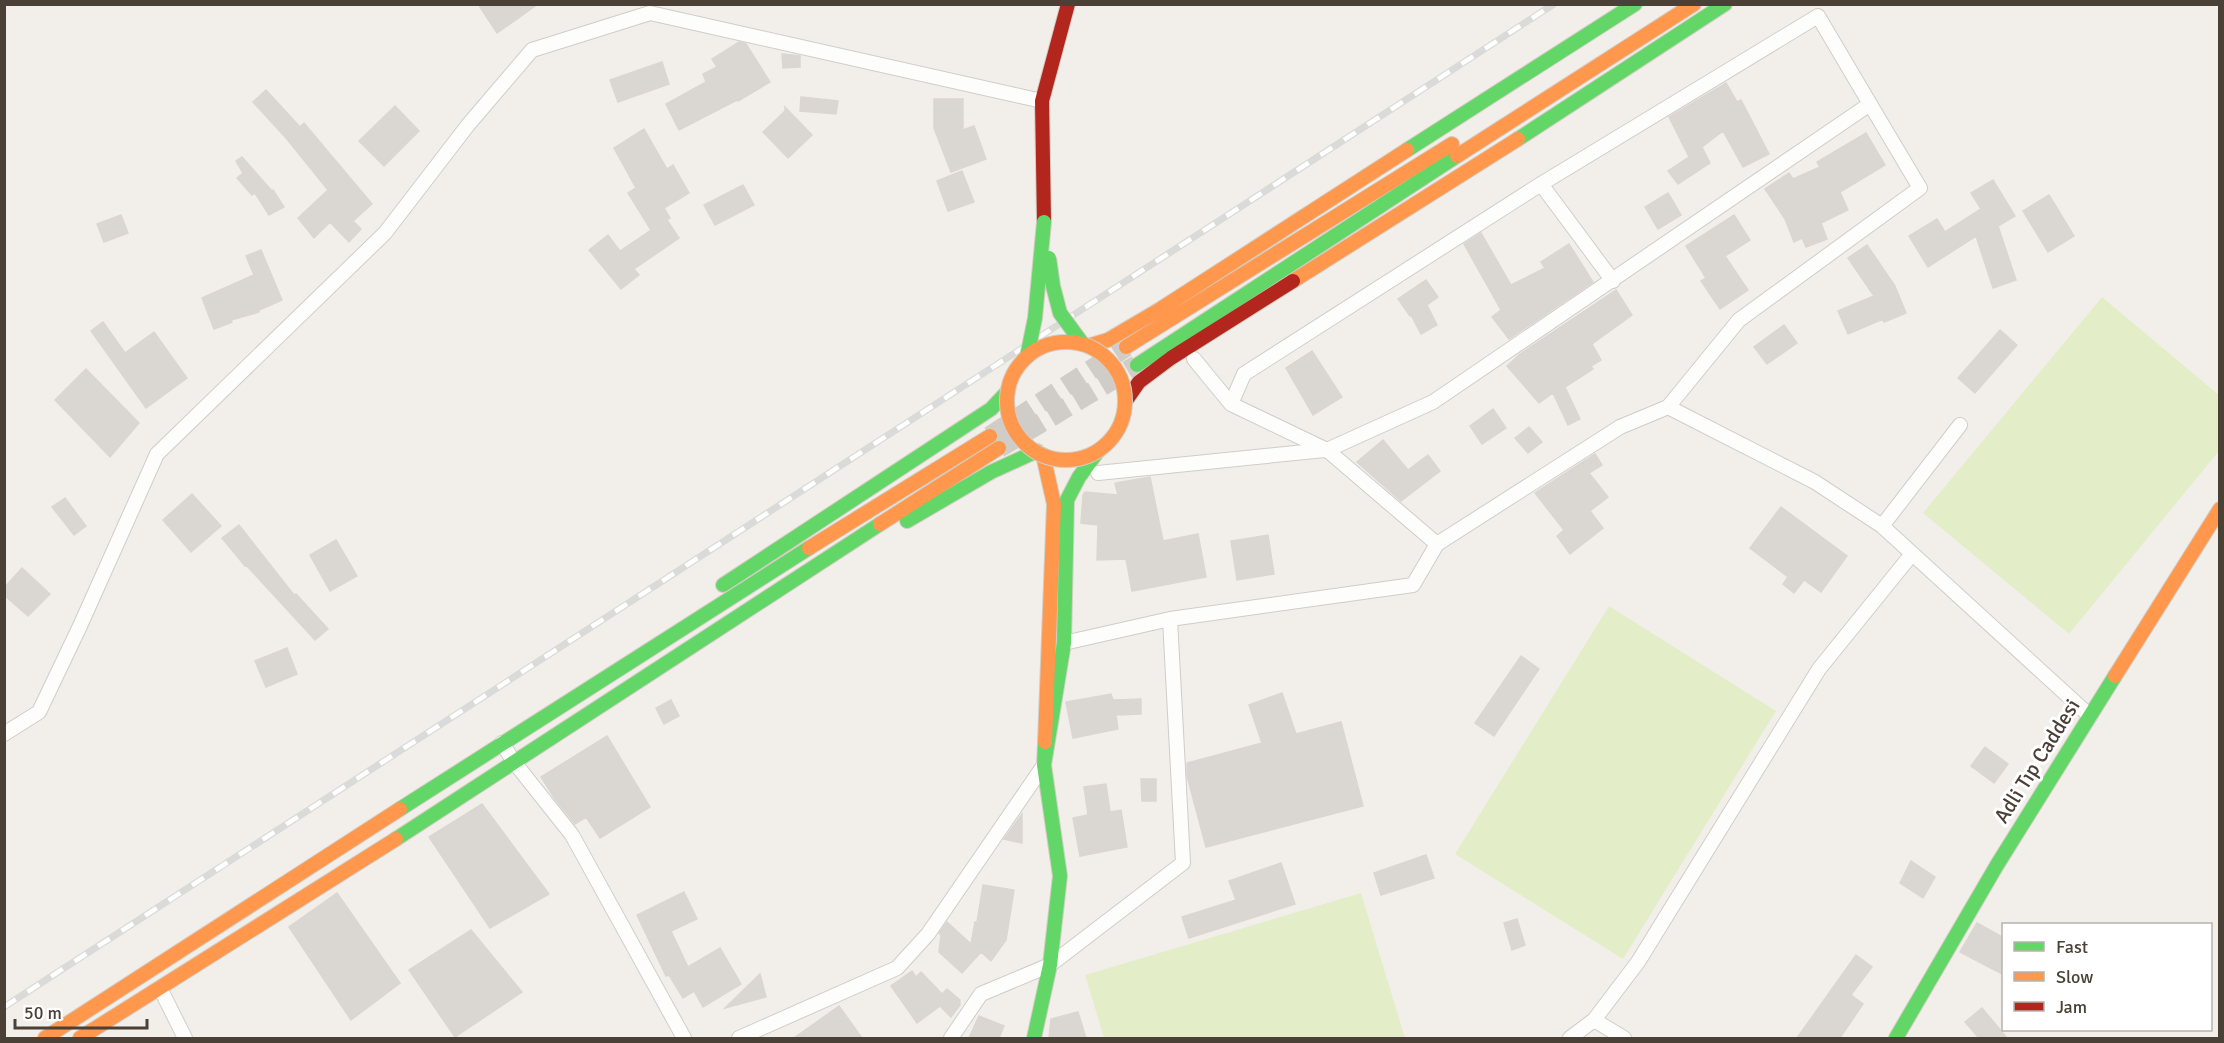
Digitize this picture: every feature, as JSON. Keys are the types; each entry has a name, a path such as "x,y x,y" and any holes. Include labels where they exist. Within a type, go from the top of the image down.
{"main road":[{"path":"1026,357 1035,318 1044,222 1042,101 1068,4"},
{"path":"1085,345 1108,340 1159,310 1635,4"},
{"path":"1126,347 1383,187 1668,4"},
{"path":"1137,365 1694,4"},
{"path":"1125,402 1139,382 1171,358 1725,4"},
{"path":"1044,222 1053,286 1060,313 1085,345"},
{"path":"1034,1038 1050,965 1060,876 1044,765 1067,500 1079,477 1098,451 1113,438 1122,421 1125,402 1123,383 1114,366 1100,352 1085,345 1062,342 1043,346 1026,357 1014,372 1008,391 1008,410 1015,429 1027,445 1040,453 1062,460 1081,458 1098,451"},
{"path":"716,590 991,409 1008,391"},
{"path":"45,1038 867,510 990,436"},
{"path":"80,1038 514,762 999,448"},
{"path":"514,762 584,726 734,634 910,519 991,472 1040,453"},
{"path":"1040,453 1054,504 1058,603 1064,643 1044,765"},
{"name":"Adli Tıp Caddesi","path":"1896,1038 1997,865 2220,509"},
{"path":"502,743 656,629"}],"street":[{"path":"4,734 39,712 157,454 385,233 468,125 532,50 650,13 1042,101"},
{"path":"1064,643 1170,619 1413,585 1437,544 1620,427 1668,407 1739,320 1920,188 1818,16 1541,184 1244,374 1231,404"},
{"path":"1098,474 1327,450 1433,402 1870,104"},
{"path":"1541,184 1613,281"},
{"path":"1194,359 1231,404 1327,450 1437,544"},
{"path":"1668,407 1815,482 1882,526 2090,716"},
{"path":"1882,526 1960,424"},
{"path":"1570,1038 1594,1020 1638,962 1819,669 1912,554"},
{"path":"951,1038 981,994 1050,965 1183,863 1170,619"},
{"path":"502,743 514,762 572,835 684,1038"},
{"path":"739,1038 897,968 928,934 1044,765"},
{"path":"160,988 185,1038"},
{"path":"1594,1020 1624,1038"}],"green space":[{"path":"2102,297 2219,395 2219,451 2069,634 1923,513"},
{"path":"1609,606 1776,711 1623,959 1455,854"},
{"path":"1361,893 1405,1038 1104,1038 1085,975"}],"building":[{"path":"478,4 538,4 497,33"},
{"path":"739,42 746,44 770,82 738,101 679,130 666,104 706,82 703,74 717,67 712,59"},
{"path":"782,54 800,56 800,67 783,68"},
{"path":"662,62 669,84 618,102 610,80"},
{"path":"1726,83 1737,102 1741,100 1769,154 1743,167 1723,131 1702,147 1710,163 1678,184 1668,171 1689,157 1669,117"},
{"path":"266,90 300,127 304,123 372,204 353,221 361,229 349,242 330,222 314,238 298,218 328,190 253,102"},
{"path":"801,97 838,101 836,114 800,111"},
{"path":"934,99 963,99 963,130 974,126 986,159 951,172 934,128"},
{"path":"395,106 419,131 384,166 359,141"},
{"path":"785,107 812,135 788,158 763,132 785,111"},
{"path":"644,129 667,169 673,165 689,193 664,208 670,218 667,220 679,238 634,269 639,275 621,289 589,250 608,235 620,251 651,230 628,193 636,188 614,148"},
{"path":"1866,133 1885,165 1840,192 1848,210 1821,223 1827,239 1806,247 1802,238 1794,242 1785,219 1765,189 1789,173 1793,179 1820,167 1817,162"},
{"path":"242,157 273,190 284,207 269,215 255,193 252,195 237,178 243,173 236,161"},
{"path":"962,171 974,202 948,211 937,181"},
{"path":"1993,180 2015,216 1998,226 2016,280 1993,288 1976,236 1928,267 1909,236 1937,219 1945,232 1981,209 1971,193"},
{"path":"743,185 754,205 715,225 704,205"},
{"path":"1668,193 1681,215 1658,229 1645,207"},
{"path":"2049,195 2074,236 2048,252 2023,211"},
{"path":"121,215 128,233 104,242 97,224"},
{"path":"1734,215 1750,240 1725,256 1748,290 1720,309 1701,281 1706,278 1686,246"},
{"path":"1481,233 1511,285 1545,268 1541,262 1569,244 1593,282 1509,339 1492,317 1501,310 1464,244"},
{"path":"1867,245 1895,286 1906,313 1884,322 1883,319 1848,334 1838,311 1874,296 1848,258"},
{"path":"261,250 282,300 259,312 231,320 232,322 214,329 202,298 254,275 246,256"},
{"path":"1426,280 1438,297 1427,305 1437,325 1421,334 1411,315 1398,299"},
{"path":"1616,290 1632,315 1592,344 1601,360 1591,366 1593,369 1565,387 1580,419 1568,425 1553,393 1539,403 1507,366 1520,354"},
{"path":"103,322 125,353 154,332 187,378 146,408 91,331"},
{"path":"1784,325 1797,343 1767,364 1754,347"},
{"path":"2000,330 2017,345 1975,393 1958,378"},
{"path":"1312,351 1342,397 1313,415 1286,368"},
{"path":"86,369 139,423 110,457 55,400"},
{"path":"1493,409 1506,428 1482,444 1470,426"},
{"path":"1529,427 1542,442 1528,453 1515,438"},
{"path":"1383,440 1408,470 1428,455 1440,471 1401,501 1357,462"},
{"path":"1595,454 1602,465 1589,473 1608,497 1590,511 1603,528 1570,554 1557,536 1564,530 1535,493"},
{"path":"1150,477 1163,541 1198,534 1206,577 1132,591 1126,559 1097,560 1098,525 1081,523 1083,495 1085,492 1118,495 1115,483"},
{"path":"192,494 221,526 191,552 163,520"},
{"path":"65,498 86,526 74,535 52,507"},
{"path":"1781,507 1847,556 1821,592 1804,580 1794,593 1783,584 1788,577 1750,548"},
{"path":"239,525 294,595 296,594 328,629 315,640 245,566 222,538"},
{"path":"1268,535 1274,574 1237,580 1231,541"},
{"path":"336,540 357,576 330,591 310,555"},
{"path":"22,568 50,594 28,616 4,595 4,588"},
{"path":"287,648 297,674 266,687 255,661"},
{"path":"1521,656 1539,669 1494,736 1475,723"},
{"path":"1282,693 1296,734 1341,722 1363,806 1206,847 1187,776 1187,763 1262,743 1249,705"},
{"path":"1111,694 1113,700 1141,699 1141,714 1116,715 1118,729 1073,738 1066,702"},
{"path":"671,700 679,716 664,724 656,708"},
{"path":"607,736 650,807 600,838 586,817 575,824 541,777"},
{"path":"1985,747 2008,764 1994,783 1971,766"},
{"path":"1141,779 1156,779 1156,801 1142,801"},
{"path":"1106,784 1110,812 1121,810 1127,847 1080,856 1073,818 1088,815 1084,787"},
{"path":"482,804 549,894 490,928 429,837"},
{"path":"1022,814 1022,843 1004,839 1005,838"},
{"path":"1426,855 1434,878 1381,895 1374,873"},
{"path":"1911,861 1935,877 1923,898 1900,883"},
{"path":"1281,863 1295,904 1189,938 1182,917 1236,900 1229,881"},
{"path":"983,885 1014,890 1006,940 991,961 981,952 962,973 939,952 941,935 939,933 947,922 971,944"},
{"path":"684,892 697,919 671,931 688,967 720,948 741,984 703,1007 694,991 683,998 669,975 666,976 637,915"},
{"path":"337,893 400,983 351,1020 289,927"},
{"path":"1517,919 1525,945 1512,950 1504,923"},
{"path":"1977,923 2002,937 2002,974 1960,952"},
{"path":"471,930 522,992 455,1037 409,970"},
{"path":"1856,955 1872,967 1851,995 1863,1004 1840,1038 1797,1038"},
{"path":"912,971 916,977 921,972 942,994 947,989 960,1000 960,1005 951,1017 940,1006 917,1023 891,986"},
{"path":"760,974 766,997 725,1008"},
{"path":"839,1006 862,1038 794,1038"},
{"path":"1982,1008 2007,1038 1979,1038 1965,1022"},
{"path":"1078,1012 1086,1038 1049,1038 1051,1019"},
{"path":"979,1016 1004,1026 999,1038 969,1038"}],"tunnel":[{"path":"990,436 1126,347"},
{"path":"999,448 1137,365"}],"railway":[{"path":"4,1007 1554,4"}],"traffic: fast":[{"path":"1407,150 1635,4"},
{"path":"1518,139 1725,4"},
{"path":"1137,365 1457,156"},
{"path":"1027,357 1035,318 1044,222"},
{"path":"1049,258 1060,313 1082,343"},
{"path":"723,585 991,409 1008,391"},
{"path":"907,521 991,472 1037,451"},
{"path":"1045,742 1044,765 1064,643 1067,500 1079,477 1098,451"},
{"path":"396,839 880,524"},
{"path":"400,809 809,548"},
{"path":"1896,1038 1997,865 2115,676"},
{"path":"1034,1038 1050,965 1060,876 1044,765"}],"traffic: slow":[{"path":"1457,156 1694,4"},
{"path":"1293,281 1518,139"},
{"path":"1126,347 1452,144"},
{"path":"1088,346 1108,340 1159,310 1407,150"},
{"path":"1066,342 1077,343 1099,352 1115,368 1124,390 1125,401 1124,412 1115,434 1099,450 1077,459 1066,460 1055,459 1033,450 1017,434 1008,412 1007,401 1008,390 1017,368 1033,352 1055,343 1066,342"},
{"path":"809,548 990,436"},
{"path":"880,524 999,448"},
{"path":"1043,455 1054,504 1045,742"},
{"path":"2115,676 2220,509"},
{"path":"45,1038 400,809"},
{"path":"80,1038 396,839"}],"traffic: jam":[{"path":"1044,222 1042,101 1068,4"},
{"path":"1125,402 1139,382 1171,358 1293,281"}]}
